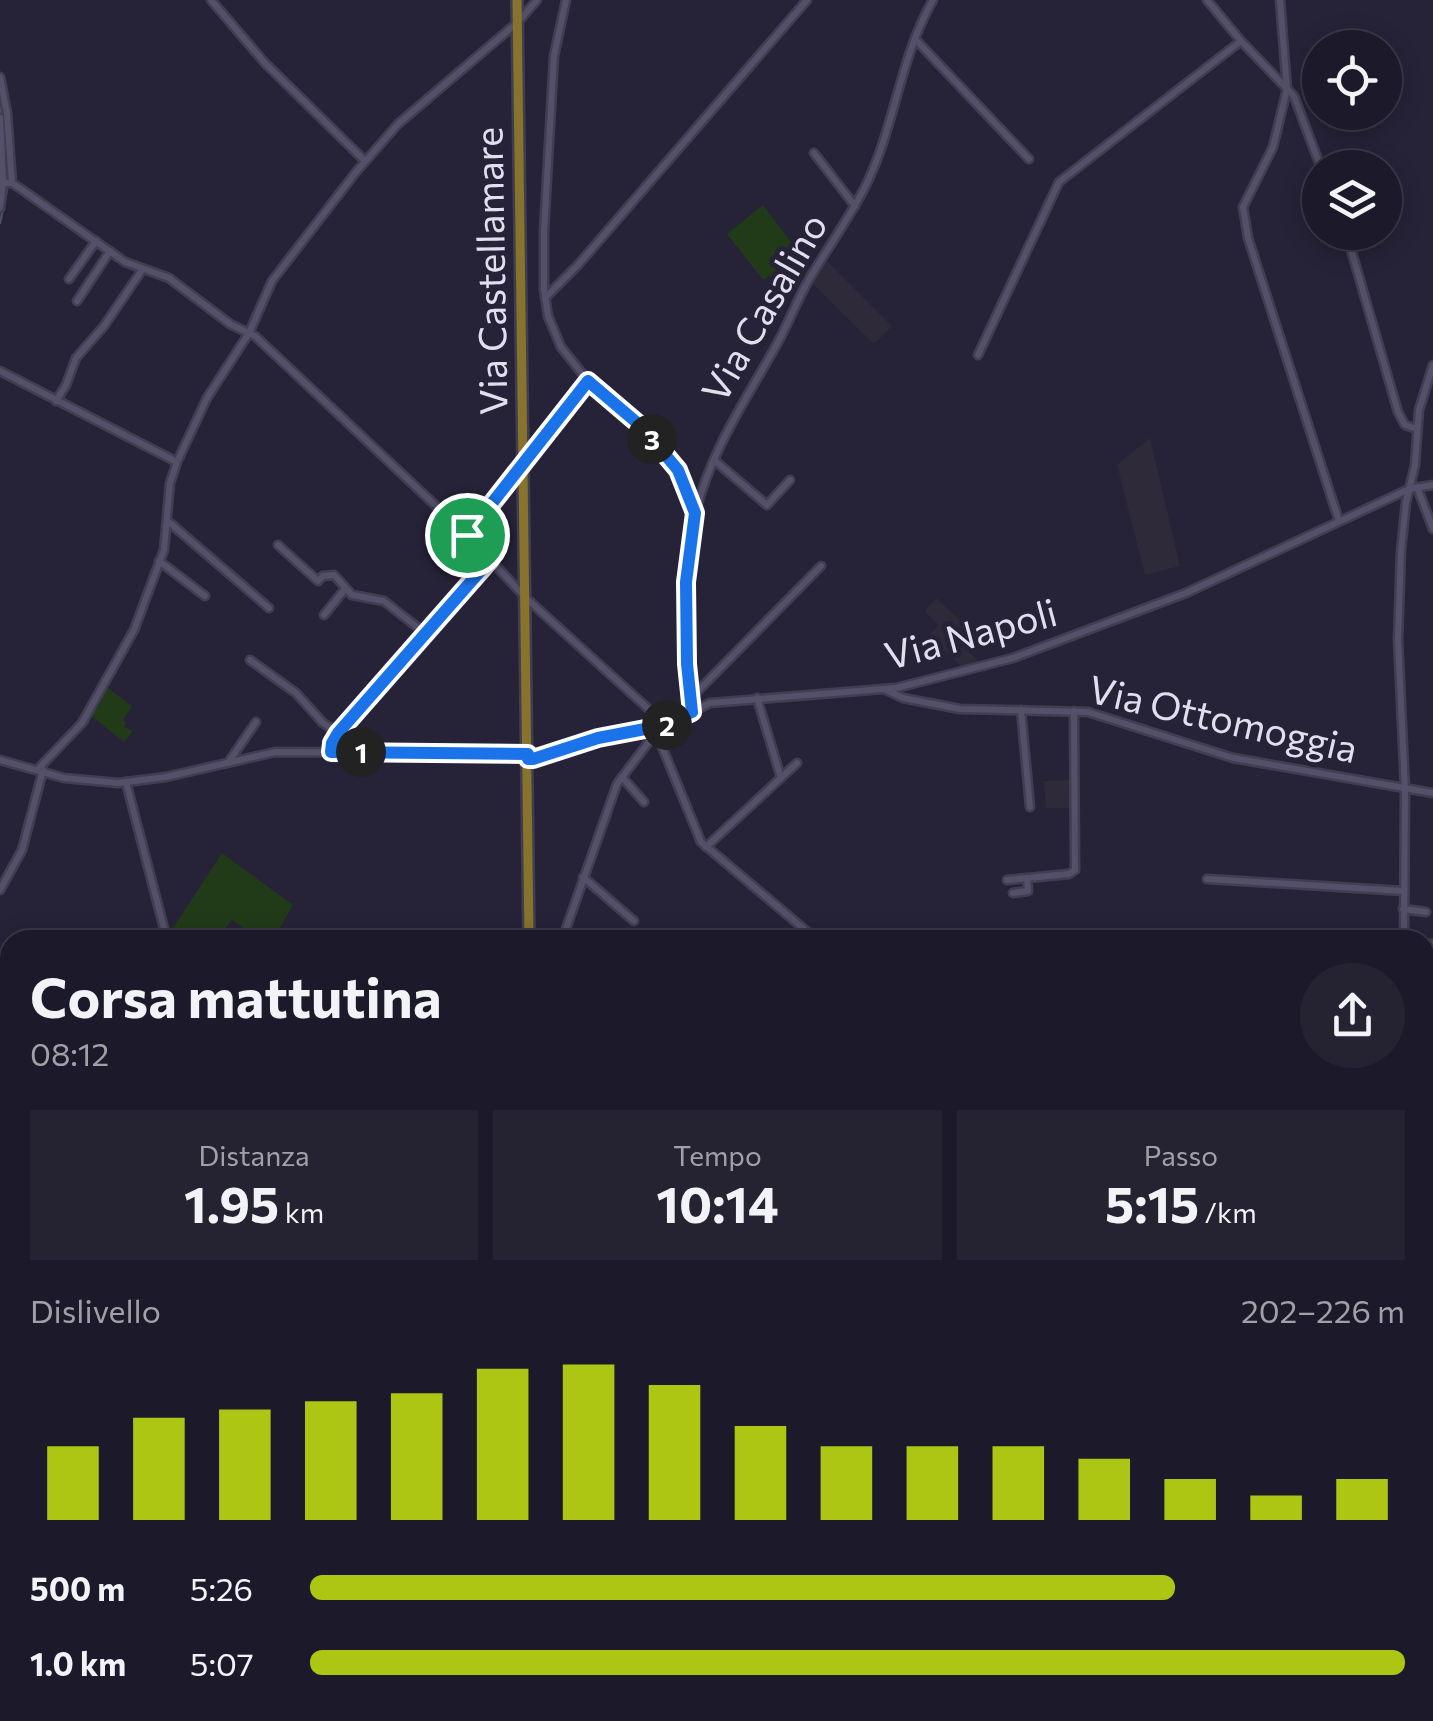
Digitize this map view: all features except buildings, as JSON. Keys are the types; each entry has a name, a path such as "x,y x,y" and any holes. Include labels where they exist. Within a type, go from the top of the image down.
{"main road":[{"name":"Via Castellamare","path":"518,0 530,930"}],"street":[{"path":"211,0 265,63 365,161"},
{"path":"0,890 22,850 40,770 88,715 134,630 160,561 176,462 207,398 249,333 272,280 365,161 421,103 518,22 537,0"},
{"path":"566,0 554,56 544,298 561,347 588,381 642,427 678,470 695,513"},
{"path":"796,0 799,9"},
{"path":"544,298 578,265 807,0"},
{"name":"Via Casalino","path":"692,712 686,582 695,513 721,441 809,280 855,206 879,156 915,40 933,0"},
{"path":"1207,0 1241,42 1288,89 1315,150"},
{"path":"1280,0 1288,89 1273,147 1243,206 1248,238 1338,522"},
{"path":"915,40 1028,159"},
{"path":"978,355 1059,182 1241,42"},
{"path":"0,76 8,124 0,208"},
{"path":"0,118 5,186"},
{"path":"814,153 855,206"},
{"path":"5,186 142,270 169,278 275,353 467,535 526,598 661,728 706,847 806,930"},
{"path":"69,279 96,241"},
{"path":"1351,250 1398,412 1405,425 1417,430"},
{"path":"77,300 110,251"},
{"path":"56,400 66,386 76,358 104,326 142,270"},
{"path":"1404,930 1405,792 1398,639 1401,550 1413,488 1419,410 1433,365"},
{"path":"0,371 176,462"},
{"path":"467,535 588,381"},
{"path":"714,460 767,505 790,480"},
{"name":"Via Napoli","path":"0,760 76,779 126,782 275,752 550,755 598,738 661,728 710,703 884,689 1014,658 1106,625 1264,559 1413,488 1433,485"},
{"path":"1413,488 1433,529"},
{"path":"169,522 269,608"},
{"path":"278,546 318,581 334,575 352,595 384,601 426,634"},
{"path":"331,752 338,733 490,560"},
{"path":"160,561 206,596"},
{"path":"690,698 822,566"},
{"path":"324,615 345,589"},
{"path":"250,660 296,693 323,724 338,733"},
{"name":"Via Ottomoggia","path":"884,689 903,698 960,709 1074,711 1113,718 1233,758 1405,792 1433,793"},
{"path":"756,698 781,778"},
{"path":"1022,710 1030,807"},
{"path":"1007,880 1068,874 1074,870 1074,711"},
{"path":"230,762 256,722"},
{"path":"565,930 616,784 661,728"},
{"path":"706,847 797,763"},
{"path":"622,777 644,802"},
{"path":"126,782 165,930"},
{"path":"584,877 634,921"},
{"path":"1012,893 1028,891 1027,878"},
{"path":"1207,879 1403,891"},
{"path":"1404,909 1426,912"}],"shaded area":[{"path":"824,258 892,326 874,344 810,281"},
{"path":"1150,438 1180,566 1145,575 1117,465"},
{"path":"936,598 963,623 958,628 967,637 962,644 980,663 963,668 929,635 938,625 925,611"},
{"path":"1072,780 1072,808 1046,808 1044,781"}],"green space":[{"path":"763,205 812,270 783,293 769,276 763,280 727,234"},
{"path":"105,686 132,706 123,720 124,727 133,731 124,742 90,715 101,702"},
{"path":"222,853 293,905 279,930 243,930 232,920 224,930 172,930"}],"waterway":[{"path":"0,99 7,190 0,223"}],"route":[{"path":"588,381 642,427 678,470 695,513 686,582 692,712 666,725 598,738 533,759 528,759 528,754 331,752 338,733 490,560 467,535 588,381"}]}
